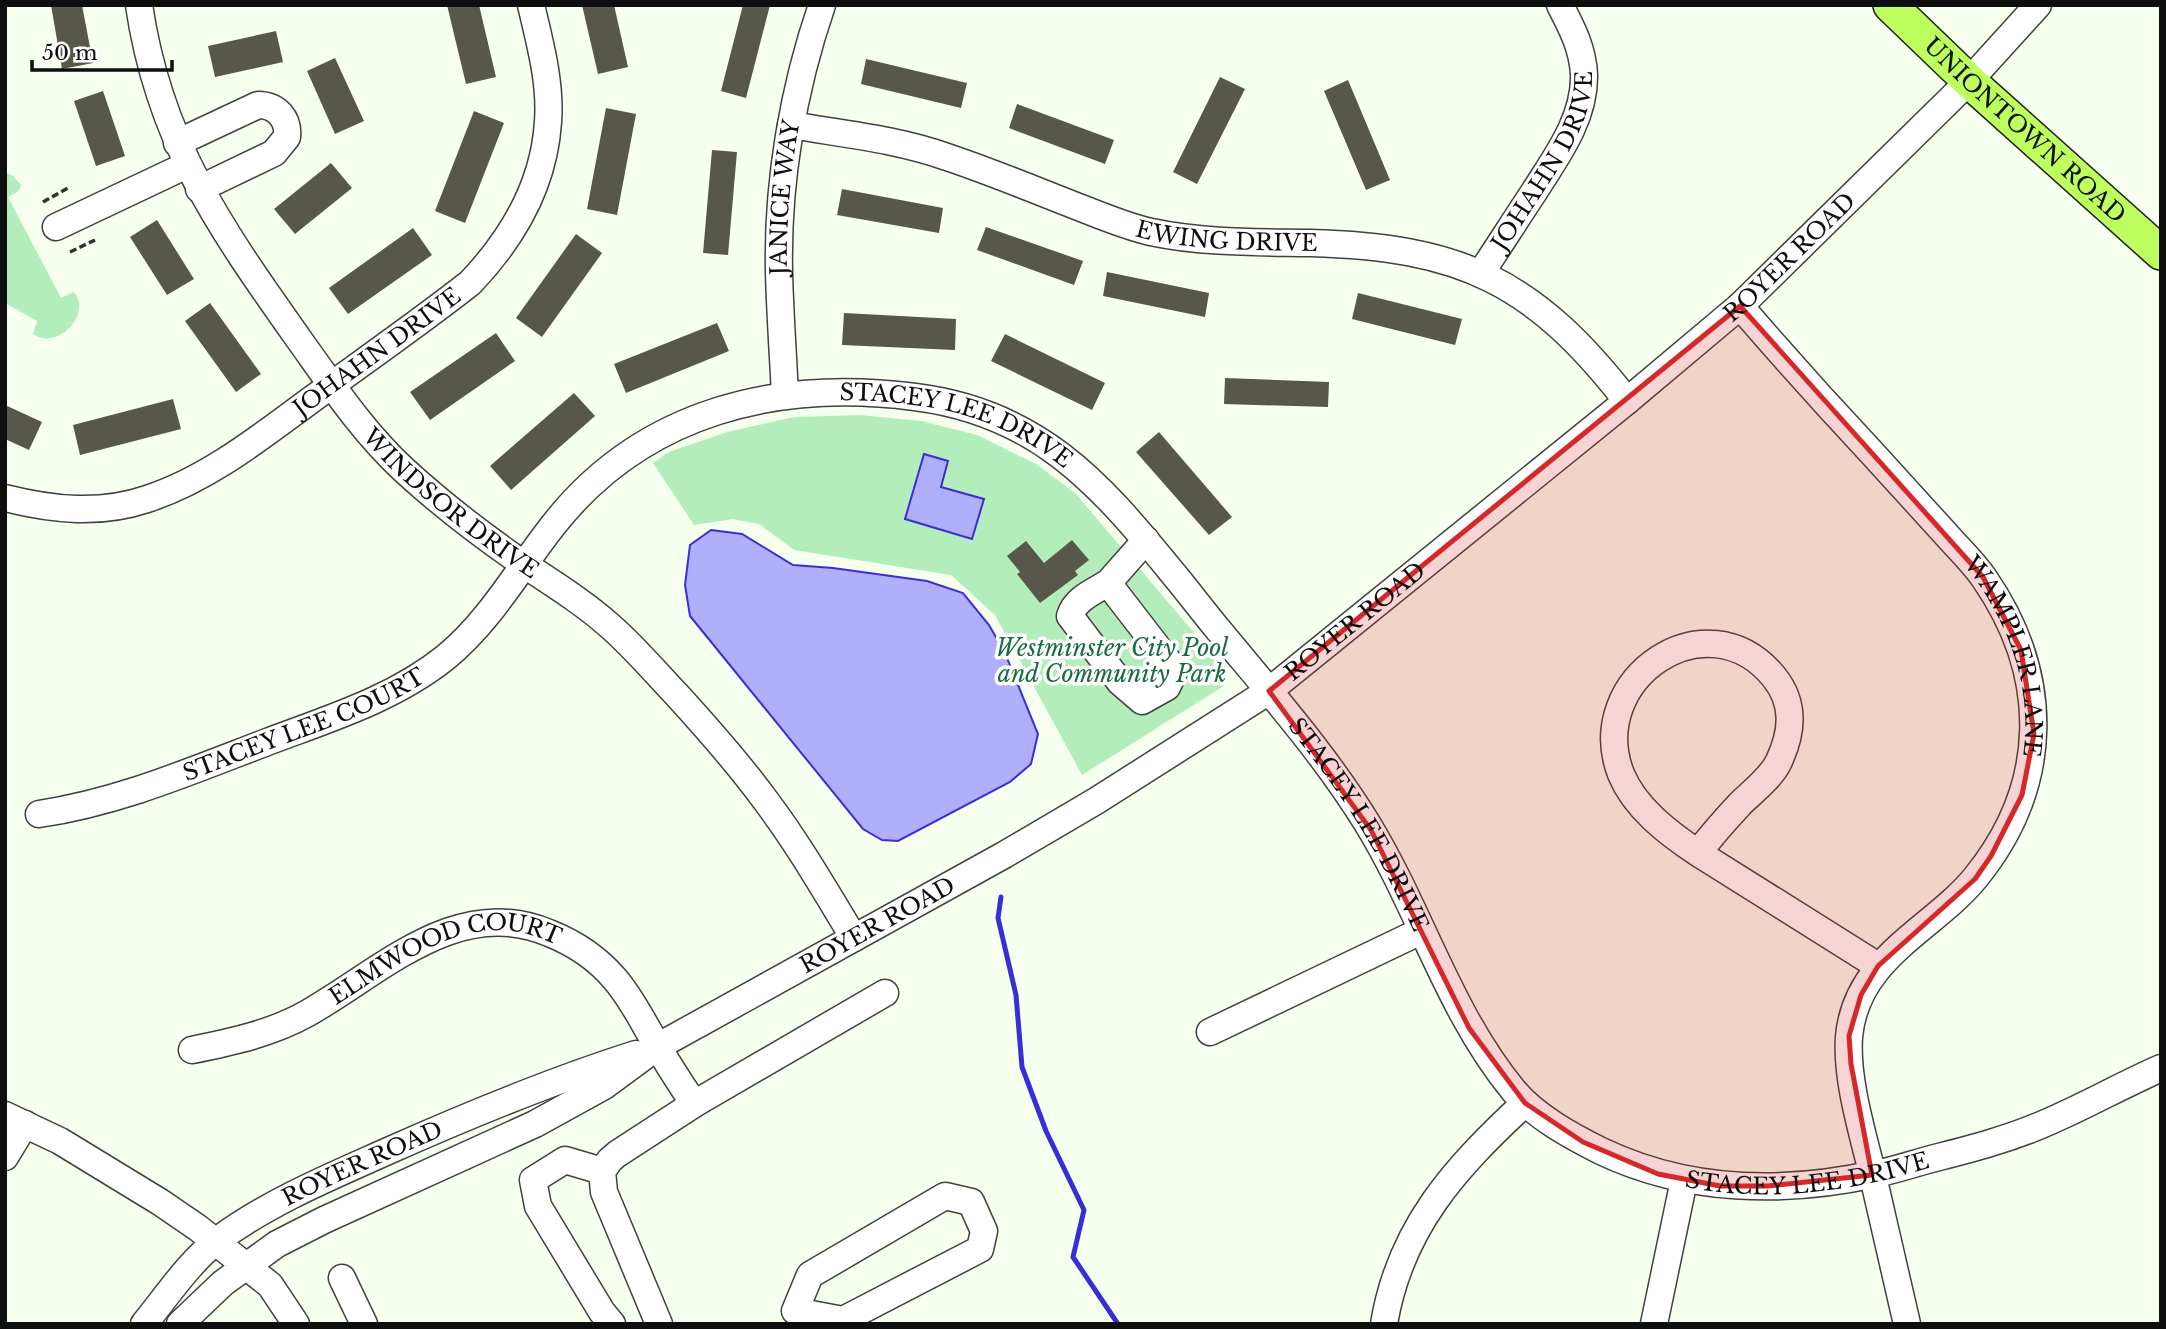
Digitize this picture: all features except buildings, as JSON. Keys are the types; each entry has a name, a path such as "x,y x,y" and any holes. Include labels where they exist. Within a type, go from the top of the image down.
{"main road":[{"name":"UNIONTOWN ROAD","path":"1890,5 1969,81 2161,253"}],"street":[{"name":"WINDSOR DRIVE","path":"139,5 143,34 155,80 182,154 199,189 225,234 331,385 358,420 402,468 466,523 569,593 610,626 651,667 766,800 854,938"},
{"name":"JOHAHN DRIVE","path":"5,498 83,511 145,500 175,488 254,442 470,283 510,235 528,201 543,162 548,121 543,56 531,5"},
{"name":"JANICE WAY","path":"785,395 779,270 782,191 792,125 809,45 822,5"},
{"name":"JOHAHN DRIVE","path":"1482,273 1567,139 1579,108 1584,78 1582,55 1560,5"},
{"name":"ROYER ROAD","path":"180,1324 203,1300 277,1244 535,1124 604,1086 657,1046 924,901 1085,807 1269,691 1740,306 1969,81 2038,5"},
{"path":"56,227 182,154 258,105 272,107 285,121 287,137 274,153 199,189"},
{"name":"EWING DRIVE","path":"792,125 933,152 1110,219 1149,231 1219,240 1372,247 1427,255 1482,273 1518,294 1551,319 1578,343 1627,401"},
{"name":"WAMPLER LANE","path":"1740,306 1983,577 2005,613 2021,650 2032,700 2032,758 2009,829 1975,879 1878,966 1861,995 1849,1036 1854,1088 1907,1324"},
{"name":"STACEY LEE DRIVE","path":"524,564 560,516 594,483 652,440 687,421 732,405 785,395 836,393 923,398 962,406 1034,435 1070,461 1101,489 1146,540 1348,793 1395,872 1469,1028 1510,1086 1525,1103 1583,1142 1637,1166 1684,1180 1720,1185 1768,1186 1872,1175 1979,1147 2035,1128 2078,1110 2161,1068"},
{"path":"1108,583 1146,540"},
{"name":"STACEY LEE COURT","path":"38,814 81,808 160,784 378,699 419,677 470,635 524,564"},
{"path":"1698,853 1719,825 1778,764 1787,738 1790,716 1786,693 1771,674 1754,658 1733,646 1719,643 1696,644 1667,654 1648,667 1632,684 1619,706 1613,730 1615,755 1622,776 1652,818 1698,853 1878,966"},
{"name":"ELMWOOD COURT","path":"192,1050 244,1040 307,1014 408,950 446,932 483,922 511,921 561,938 598,961 634,1006 694,1104"},
{"path":"1210,1032 1421,931"},
{"path":"659,1324 604,1192 602,1171 617,1154 694,1104 885,993"},
{"name":"ROYER ROAD","path":"144,1324 182,1276 216,1242 270,1207 426,1134 593,1067 657,1046"},
{"path":"1384,1324 1398,1267 1426,1211 1477,1147 1525,1103"},
{"path":"5,1157 15,1119 60,1141 160,1202 247,1265 270,1285 296,1324"},
{"path":"602,1171 565,1160 533,1180 538,1206 612,1324"},
{"path":"1654,1324 1684,1180"},
{"path":"945,1195 971,1202 984,1231 980,1249 844,1320 786,1317 810,1275 945,1195"},
{"path":"342,1278 364,1324"}],"path":[{"path":"43,202 68,188"},
{"path":"70,252 95,240"}],"highlighted area":[{"path":"1740,306 1983,577 2021,650 2034,734 2022,795 1991,856 1975,879 1878,966 1861,995 1849,1036 1851,1064 1872,1175 1768,1186 1720,1186 1658,1174 1583,1142 1525,1103 1469,1028 1371,830 1269,691"}],"green space":[{"path":"5,172 21,185 19,191 8,197 61,298 74,292 79,301 75,320 69,328 52,338 33,334 37,321 5,303"},
{"name":"Westminster City Pool and Community Park","path":"860,415 921,421 977,435 1036,464 1075,493 1225,669 1224,686 1082,775 995,615 951,575 794,550 759,524 733,519 694,525 653,463 669,452 727,432 794,417"}],"shaded area":[{"path":"924,454 948,461 941,487 984,499 972,539 905,519"},
{"path":"711,530 742,534 793,565 927,581 963,593 989,625 1005,653 1038,734 1031,764 1010,782 898,841 882,840 863,829 690,616 685,585 690,545"}],"waterway":[{"path":"1001,897 998,918 1016,995 1022,1067 1046,1131 1084,1210 1073,1257 1118,1324"}]}
